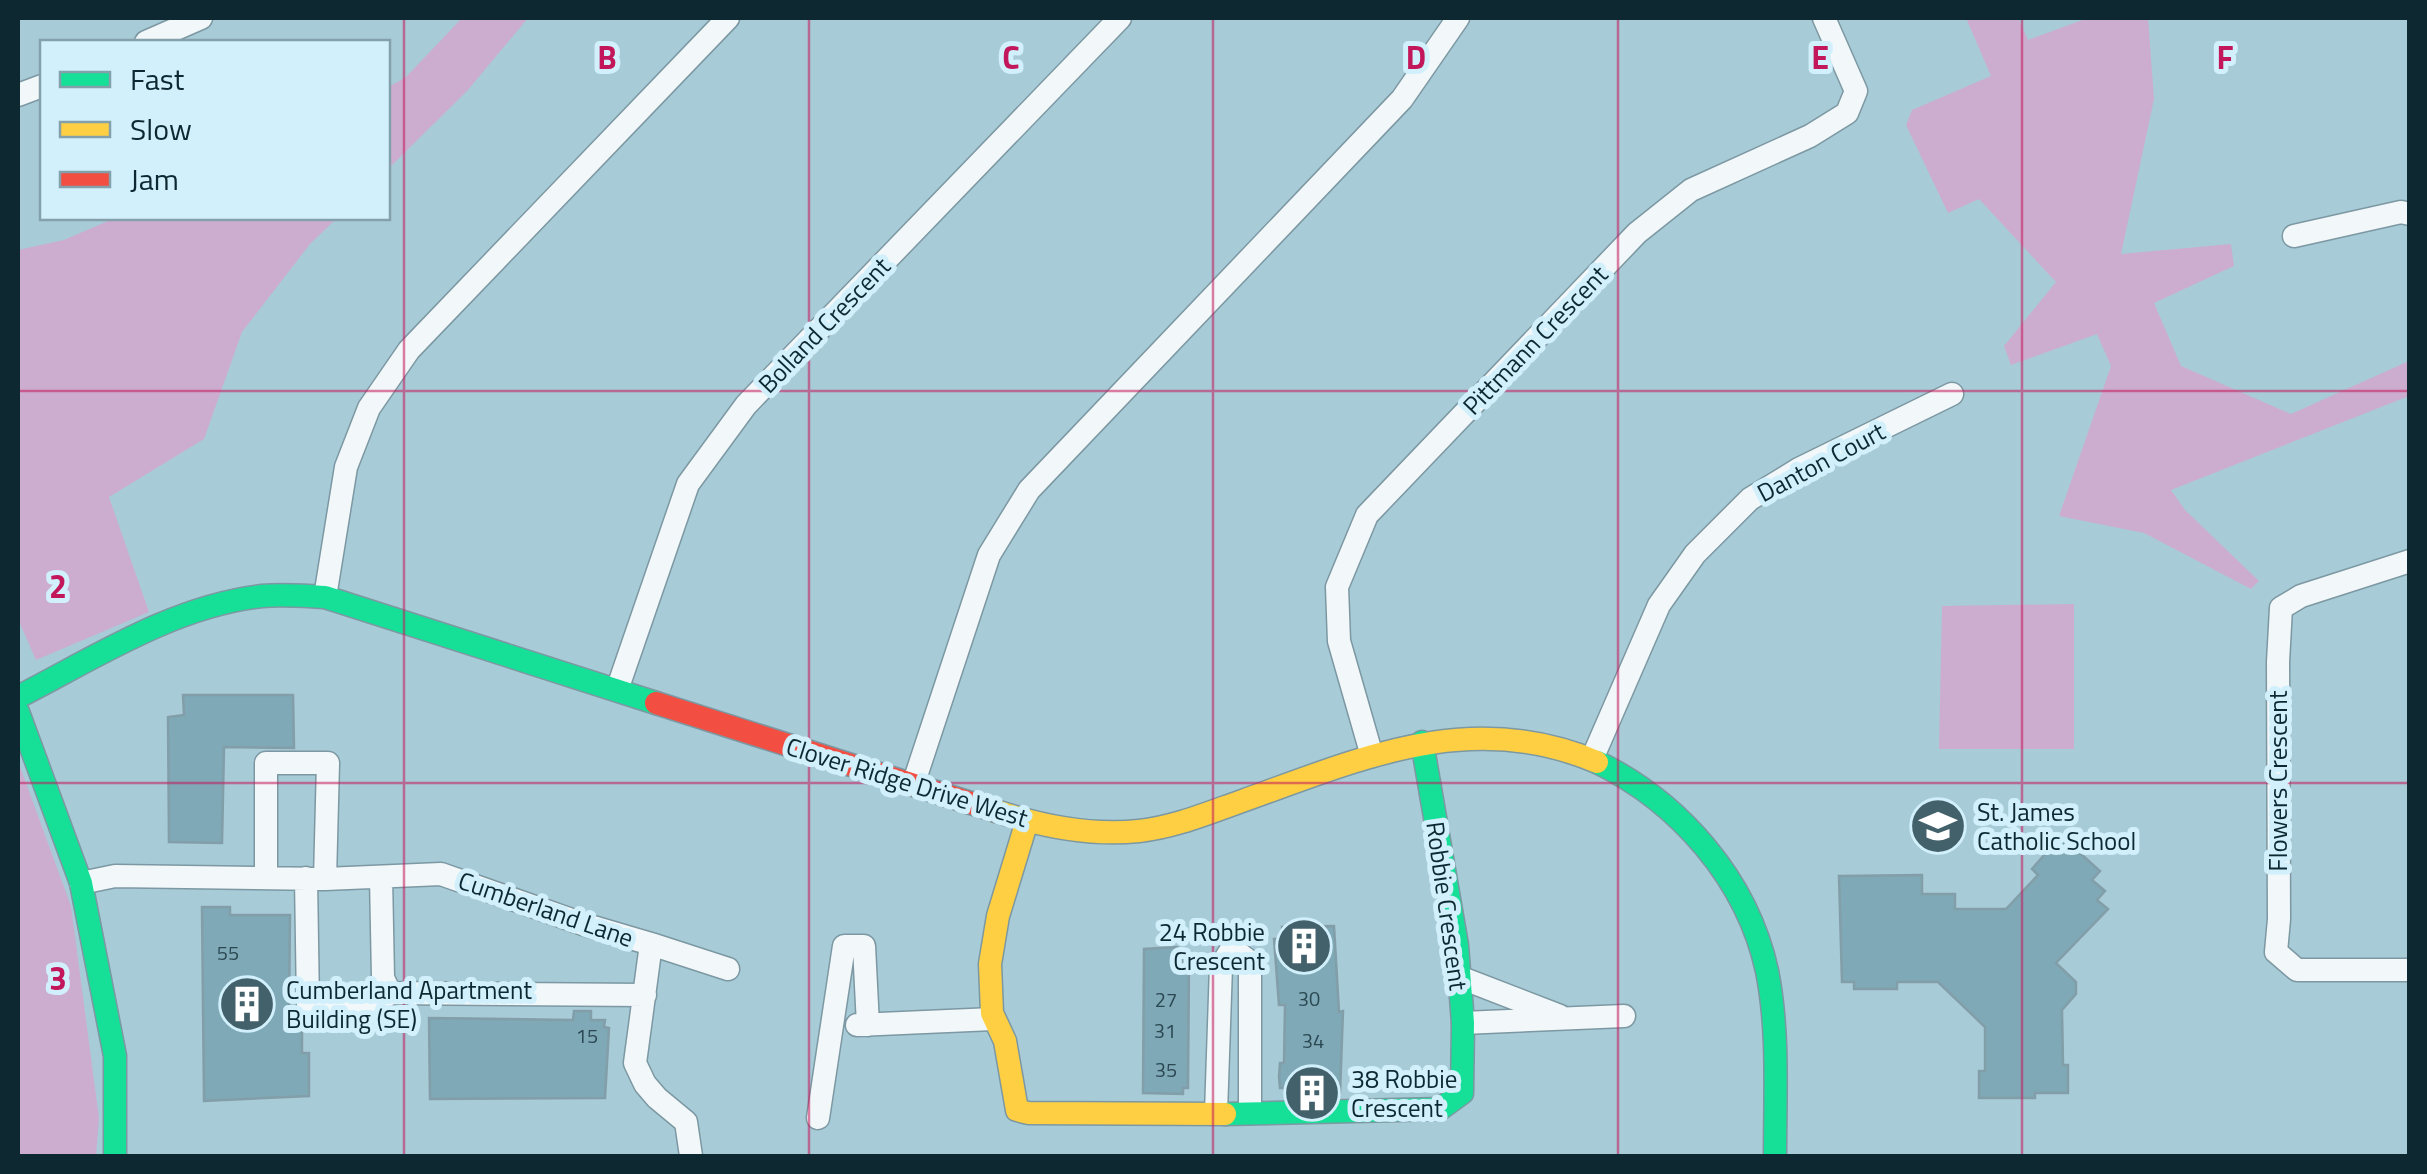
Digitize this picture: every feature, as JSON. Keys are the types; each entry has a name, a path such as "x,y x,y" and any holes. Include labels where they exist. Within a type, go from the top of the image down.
{"street":[{"path":"151,40 201,18"},
{"path":"325,597 346,466 368,408 409,350 728,18"},
{"name":"Bolland Crescent","path":"617,690 688,484 723,436 760,391 1120,18"},
{"path":"913,784 988,555 1029,490 1402,100 1458,18"},
{"name":"Pittmann Crescent","path":"1372,756 1338,641 1337,587 1367,515 1637,233 1691,190 1810,136 1847,113 1856,92 1824,18"},
{"path":"2294,236 2401,212 2410,214"},
{"name":"Danton Court","path":"1592,760 1659,605 1695,554 1750,500 1799,470 1952,394"},
{"name":"Flowers Crescent","path":"2410,560 2301,596 2282,608 2278,662 2276,952 2297,970 2410,970"},
{"name":"Clover Ridge Drive West","path":"18,697 147,630 213,606 263,596 325,597 1027,821 1104,833 1144,830 1192,818 1422,742 1475,738 1525,744 1592,760 1650,796 1702,841 1740,896 1761,948 1768,988 1774,1038 1775,1156"},
{"path":"18,712 81,884 115,1056 115,1156"},
{"name":"Robbie Crescent","path":"1027,821 994,927 990,956 993,1019 1005,1038 1008,1086 1017,1110 1250,1113 1440,1109 1462,1093 1464,1023 1457,945 1422,742"},
{"path":"266,876 266,763 328,763 315,878 308,1005 372,1006 390,993 645,995"},
{"name":"Cumberland Lane","path":"81,884 115,876 381,878 442,874 583,924 728,969"},
{"path":"381,878 382,978 390,993"},
{"name":"Cumberland Lane","path":"651,944 635,1063 656,1098 686,1122 692,1156"},
{"path":"818,1118 844,946 864,946 868,1025"},
{"path":"1216,1113 1221,966 1232,948 1250,962 1250,1113"},
{"path":"1459,977 1563,1018"},
{"path":"1464,1023 1624,1016"},
{"path":"833,1026 993,1019"}],"shaded area":[{"path":"462,18 528,18 467,91 390,167 390,86 405,78"},
{"path":"1966,18 2018,18 2028,40 2088,18 2148,18 2154,99 2121,254 2231,244 2234,266 2154,303 2181,366 2291,414 2409,361 2409,396 2171,490 2185,510 2259,581 2251,589 2144,533 2059,516 2111,366 2097,334 2011,365 2004,346 2056,282 1979,199 1948,213 1906,125 1912,110 1991,76"},
{"path":"110,220 335,220 310,244 242,332 204,439 109,497 149,612 36,660 18,619 18,250 64,240"},
{"path":"2074,604 2074,749 1939,749 1942,606"},
{"path":"18,761 71,906 99,1118 96,1156 18,1156"}],"building":[{"path":"183,695 293,695 294,748 224,747 222,843 169,842 168,717 184,715"},
{"path":"2061,836 2100,871 2092,880 2105,891 2097,900 2108,909 2056,963 2076,982 2076,994 2062,1010 2068,1093 2035,1093 2035,1098 1979,1098 1979,1071 1985,1071 1985,1027 1938,982 1897,982 1897,989 1854,989 1854,982 1842,982 1839,876 1922,875 1922,894 1955,894 1955,909 2006,909 2038,875 2032,869"},
{"name":"Cumberland Apartment Building (SE)","path":"202,907 230,907 230,915 290,915 289,1016 302,1018 302,1053 309,1053 309,1096 204,1101"},
{"path":"1334,926 1339,1012 1343,1011 1340,1093 1285,1094 1279,1077 1280,1063 1284,1063 1285,1005 1279,1005 1274,939 1282,939 1282,927"},
{"path":"1144,949 1183,950 1183,963 1189,963 1188,1088 1183,1088 1183,1094 1143,1093"},
{"path":"574,1011 591,1011 591,1020 605,1020 604,1027 609,1028 605,1098 430,1099 429,1018 573,1020"}],"traffic: fast":[{"path":"18,697 106,650 198,610 262,596 286,595 325,597 656,703"},
{"path":"18,712 81,883 115,1056 115,1156"},
{"path":"1225,1114 1440,1109 1462,1093 1463,1023 1457,945 1422,742"},
{"path":"1597,762 1627,779 1682,821 1726,875 1744,905 1757,937 1771,994 1776,1063 1775,1156"}],"traffic: slow":[{"path":"996,811 1085,831 1152,829 1373,756 1460,740 1505,739 1550,746 1597,762"},
{"path":"1027,821 998,916 990,964 992,1013 1005,1041 1017,1110 1225,1114"}],"traffic: jam":[{"path":"656,703 996,811"}],"place":[{"name":"St. James Catholic School","path":"1938,826"},
{"name":"24 Robbie Crescent","path":"1304,946"},
{"name":"Cumberland Apartment Building (SE)","path":"247,1004"},
{"name":"38 Robbie Crescent","path":"1312,1093"}]}
